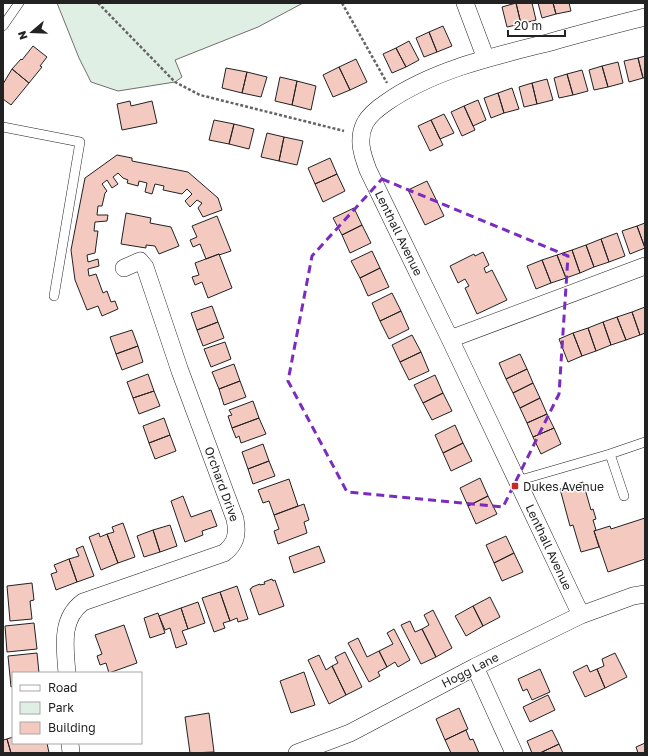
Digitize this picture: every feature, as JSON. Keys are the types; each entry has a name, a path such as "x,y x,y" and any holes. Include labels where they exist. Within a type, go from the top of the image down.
{"street":[{"path":"465,3 486,59"},
{"path":"360,135 365,123 372,114 395,96 413,86 441,74 486,59 645,17"},
{"name":"Lenthall Avenue","path":"360,135 361,152 368,170 581,615"},
{"name":"Orchard Drive","path":"67,672 65,635 70,615 76,607 83,602 224,553 234,543 236,536 237,528 235,519 180,371 145,267 140,261 124,268"},
{"path":"450,339 645,266"},
{"name":"Hogg Lane","path":"297,753 350,733 475,667 581,615 633,596 645,594"},
{"path":"475,667 514,753"}],"lane":[{"path":"3,26 19,3"},
{"path":"3,127 80,142 54,296"},
{"path":"517,480 610,454 645,442"},
{"path":"610,454 624,496"}],"path":[{"path":"98,3 175,82 200,95 360,135"},
{"path":"342,3 395,96"}],"highlighted area":[{"path":"382,179 568,256 559,394 503,507 347,492 288,381 312,256"}],"green space":[{"path":"57,3 303,3 258,27 175,60 182,77 175,82 118,91 91,82 79,58"}],"building":[{"path":"516,3 532,3 536,20 521,24"},
{"path":"516,3 521,24 507,27 502,7"},
{"path":"538,3 553,3 556,14 542,18"},
{"path":"553,3 569,3 571,11 556,14"},
{"path":"443,26 452,46 437,52 429,32"},
{"path":"429,32 437,52 424,57 416,38"},
{"path":"409,41 419,60 406,67 396,48"},
{"path":"33,46 47,57 40,66 42,67 29,83 12,69 21,59 22,60"},
{"path":"396,48 406,67 392,73 383,54"},
{"path":"645,56 645,78 643,78 638,58"},
{"path":"638,58 643,78 629,82 624,61"},
{"path":"356,59 367,82 350,90 339,67"},
{"path":"618,62 623,83 608,87 602,66"},
{"path":"602,66 608,87 594,90 589,70"},
{"path":"339,67 350,90 333,97 323,75"},
{"path":"226,68 247,72 242,93 222,88"},
{"path":"12,69 29,83 11,105 3,99 3,84"},
{"path":"582,70 588,91 573,95 567,74"},
{"path":"247,72 267,77 261,97 242,93"},
{"path":"567,74 573,95 559,98 554,78"},
{"path":"280,77 297,81 292,105 275,101"},
{"path":"547,79 553,100 537,104 532,83"},
{"path":"297,81 316,86 311,110 292,105"},
{"path":"532,83 537,104 524,107 519,87"},
{"path":"512,88 519,109 504,113 498,93"},
{"path":"498,93 504,113 491,118 484,98"},
{"path":"478,100 486,120 473,126 464,106"},
{"path":"130,101 131,106 152,101 157,123 122,130 117,104"},
{"path":"464,106 475,130 462,136 451,112"},
{"path":"444,114 454,133 440,139 431,120"},
{"path":"214,120 234,124 229,144 209,140"},
{"path":"431,120 443,145 430,151 418,126"},
{"path":"234,124 254,129 249,149 229,144"},
{"path":"267,133 284,137 279,161 261,157"},
{"path":"284,137 303,141 297,165 279,161"},
{"path":"117,155 132,158 132,161 188,172 218,198 222,210 203,217 198,208 202,203 197,200 190,207 185,201 192,194 187,189 182,194 163,190 164,186 155,184 152,194 145,192 147,183 139,181 138,186 127,183 128,180 123,178 118,173 113,177 118,184 112,188 107,180 102,184 107,191 105,193 102,206 98,206 97,215 108,215 107,221 95,222 94,231 98,231 95,253 87,255 88,262 98,259 99,266 88,269 89,276 96,274 103,293 107,291 111,302 115,301 118,309 102,316 98,306 87,310 75,280 71,250 85,178"},
{"path":"330,158 337,174 315,184 308,168"},
{"path":"337,174 345,191 323,202 315,184"},
{"path":"427,181 444,216 425,225 408,190"},
{"path":"354,208 362,225 342,235 333,218"},
{"path":"126,213 151,218 150,223 171,227 179,246 159,254 155,246 146,245 146,248 121,244"},
{"path":"217,216 231,251 206,259 200,244 193,247 190,240 197,237 192,226"},
{"path":"645,223 645,248 637,226"},
{"path":"362,225 371,243 350,253 342,235"},
{"path":"637,226 645,248 630,254 622,231"},
{"path":"617,233 625,256 609,262 601,239"},
{"path":"601,239 609,262 594,267 586,245"},
{"path":"586,245 594,267 580,273 572,250"},
{"path":"572,250 580,273 566,278 557,255"},
{"path":"372,251 380,268 360,278 351,261"},
{"path":"483,252 489,265 484,268 486,273 492,270 507,300 477,314 465,288 469,286 465,279 458,283 450,266 474,254 475,256"},
{"path":"219,254 232,288 208,298 202,282 195,285 192,277 199,275 195,263"},
{"path":"557,255 566,278 551,283 542,260"},
{"path":"542,260 551,283 536,289 527,266"},
{"path":"380,268 389,287 368,296 360,278"},
{"path":"392,293 401,311 380,321 372,303"},
{"path":"212,306 218,322 197,330 191,313"},
{"path":"645,307 645,333 640,335 632,312"},
{"path":"401,311 409,329 389,339 380,321"},
{"path":"632,312 640,335 626,340 617,317"},
{"path":"617,317 626,340 611,345 603,322"},
{"path":"218,322 224,338 203,346 197,330"},
{"path":"603,322 611,345 596,351 588,328"},
{"path":"588,328 596,351 582,356 573,333"},
{"path":"132,330 138,346 116,354 110,337"},
{"path":"573,333 582,356 568,362 559,339"},
{"path":"412,335 421,352 400,362 392,345"},
{"path":"225,342 231,359 211,367 204,349"},
{"path":"138,346 143,362 122,370 116,354"},
{"path":"421,352 429,371 409,380 400,362"},
{"path":"520,354 527,369 506,379 499,363"},
{"path":"234,364 240,381 219,389 212,372"},
{"path":"527,369 533,383 513,393 506,379"},
{"path":"148,374 154,391 133,398 127,382"},
{"path":"435,375 443,393 423,403 414,385"},
{"path":"240,381 246,397 224,405 219,389"},
{"path":"533,383 540,398 520,408 513,393"},
{"path":"154,391 160,406 139,414 133,398"},
{"path":"443,393 452,411 432,420 423,403"},
{"path":"540,398 547,414 527,423 520,408"},
{"path":"253,401 259,418 232,428 228,416 232,415 229,410"},
{"path":"547,414 554,428 533,437 527,423"},
{"path":"164,418 170,435 149,443 143,426"},
{"path":"259,418 266,434 241,443 239,436 236,438 232,428"},
{"path":"455,425 463,443 443,453 435,435"},
{"path":"554,428 561,444 541,454 533,437"},
{"path":"170,435 176,451 155,459 149,443"},
{"path":"463,443 472,461 451,471 443,453"},
{"path":"263,444 269,461 248,469 242,452"},
{"path":"269,461 275,476 253,484 248,469"},
{"path":"480,478 488,496 468,506 460,488"},
{"path":"289,479 298,506 274,515 269,501 263,503 258,490"},
{"path":"583,482 591,510 593,509 596,519 593,520 596,530 594,531 599,547 581,552 573,525 570,526 560,489"},
{"path":"183,496 191,517 211,510 217,526 202,531 203,535 185,542 171,501"},
{"path":"488,496 497,514 476,524 468,506"},
{"path":"304,504 309,520 304,522 307,533 278,544 274,531 279,529 274,515"},
{"path":"645,518 645,559 608,572 594,531 610,526 611,529"},
{"path":"123,523 135,557 118,563 107,534 114,532 112,527"},
{"path":"170,525 177,546 160,552 153,530"},
{"path":"153,530 160,552 144,557 137,536"},
{"path":"99,533 100,537 107,534 118,563 101,570 89,537"},
{"path":"506,536 514,553 494,563 486,545"},
{"path":"83,546 94,576 77,582 69,559 79,556 76,549"},
{"path":"319,546 325,562 294,573 289,557"},
{"path":"514,553 523,572 502,581 494,563"},
{"path":"69,559 77,582 56,590 51,574 57,572 54,565"},
{"path":"272,579 273,581 275,580 284,606 259,615 250,589 260,584 265,584 264,582"},
{"path":"32,583 34,600 30,601 32,619 10,621 7,586"},
{"path":"237,586 248,619 238,622 237,618 230,621 220,592"},
{"path":"220,592 230,621 223,623 225,628 214,632 202,598"},
{"path":"490,597 500,617 483,626 473,606"},
{"path":"198,602 205,623 188,629 181,608"},
{"path":"473,606 483,626 466,636 455,616"},
{"path":"181,608 188,629 182,631 187,644 176,648 170,628 165,630 159,616"},
{"path":"433,610 452,648 436,657 422,629 429,625 424,615"},
{"path":"158,613 165,633 150,638 144,618"},
{"path":"410,621 415,632 422,629 436,657 421,664 401,625"},
{"path":"34,623 37,649 7,652 5,626"},
{"path":"124,625 137,663 109,672 106,663 100,665 97,656 102,654 95,635"},
{"path":"394,629 410,660 398,667 395,662 387,667 379,651 393,644 387,633"},
{"path":"358,638 367,657 379,651 387,667 378,672 380,676 369,682 348,643"},
{"path":"345,652 362,687 346,695 332,666 338,663 335,657"},
{"path":"37,653 39,672 12,672 11,687 8,656"},
{"path":"615,653 627,677 605,688 597,669 604,666 602,659"},
{"path":"319,655 326,670 332,666 346,695 329,704 308,660"},
{"path":"587,665 590,672 597,669 605,688 585,697 573,672"},
{"path":"540,669 550,692 532,700 527,689 523,691 518,679"},
{"path":"304,672 315,705 291,713 280,681"},
{"path":"548,695 555,710 530,722 523,707"},
{"path":"459,708 468,729 445,740 436,719"},
{"path":"209,713 214,752 190,753 185,717"},
{"path":"466,730 470,740 473,739 479,753 451,753 445,740"},
{"path":"552,730 559,744 540,753 532,753 527,741"},
{"path":"12,737 12,744 47,744 49,753 11,753 7,739"},
{"path":"7,739 11,753 3,753 3,740"},
{"path":"645,743 645,753 638,753 636,747"},
{"path":"559,744 563,753 540,753"}],"place":[{"name":"Dukes Avenue","path":"515,486"}]}
